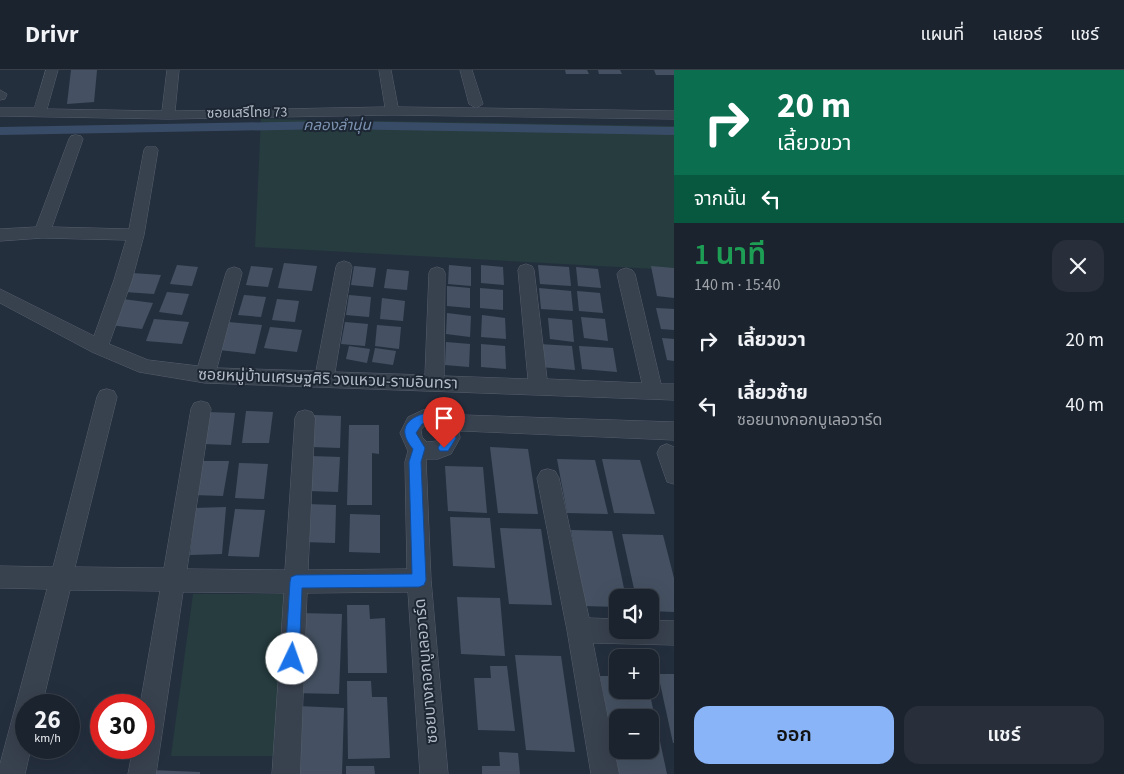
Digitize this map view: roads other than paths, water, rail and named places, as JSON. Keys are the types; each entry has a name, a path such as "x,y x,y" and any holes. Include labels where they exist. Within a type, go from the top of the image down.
{"street":[{"path":"39,113 52,70"},
{"path":"168,114 173,70"},
{"path":"386,70 392,111"},
{"path":"466,70 476,104"},
{"name":"ซอยเสรีไทย 73","path":"0,112 168,114 392,111 674,115"},
{"path":"42,232 76,139"},
{"path":"99,347 123,280 136,235 152,150"},
{"path":"0,235 42,232 136,235"},
{"path":"324,378 344,267"},
{"path":"526,270 538,386"},
{"path":"205,375 234,273"},
{"path":"434,382 437,273"},
{"path":"626,274 654,391"},
{"name":"ซอยหมู่บ้านเศรษฐศิริ วงแหวน-รามอินทรา","path":"0,295 99,347 146,367 205,375 674,392"},
{"path":"32,694 107,397"},
{"path":"142,774 201,409"},
{"name":"ซอยบางกอกบูเลอวาร์ด","path":"434,774 419,580 415,462 419,448 411,438 410,433 414,423 419,419 431,417 443,422 447,427"},
{"path":"286,774 305,418"},
{"path":"419,448 431,452 444,448 450,438 447,427 463,423 674,431"},
{"path":"667,453 674,475"},
{"path":"548,478 579,630 605,774"},
{"path":"0,576 296,582 419,580"},
{"path":"579,630 674,633"},
{"path":"11,774 15,758"}],"waterway":[{"name":"คลองลำนุ่น","path":"0,131 332,125 674,131"}]}
